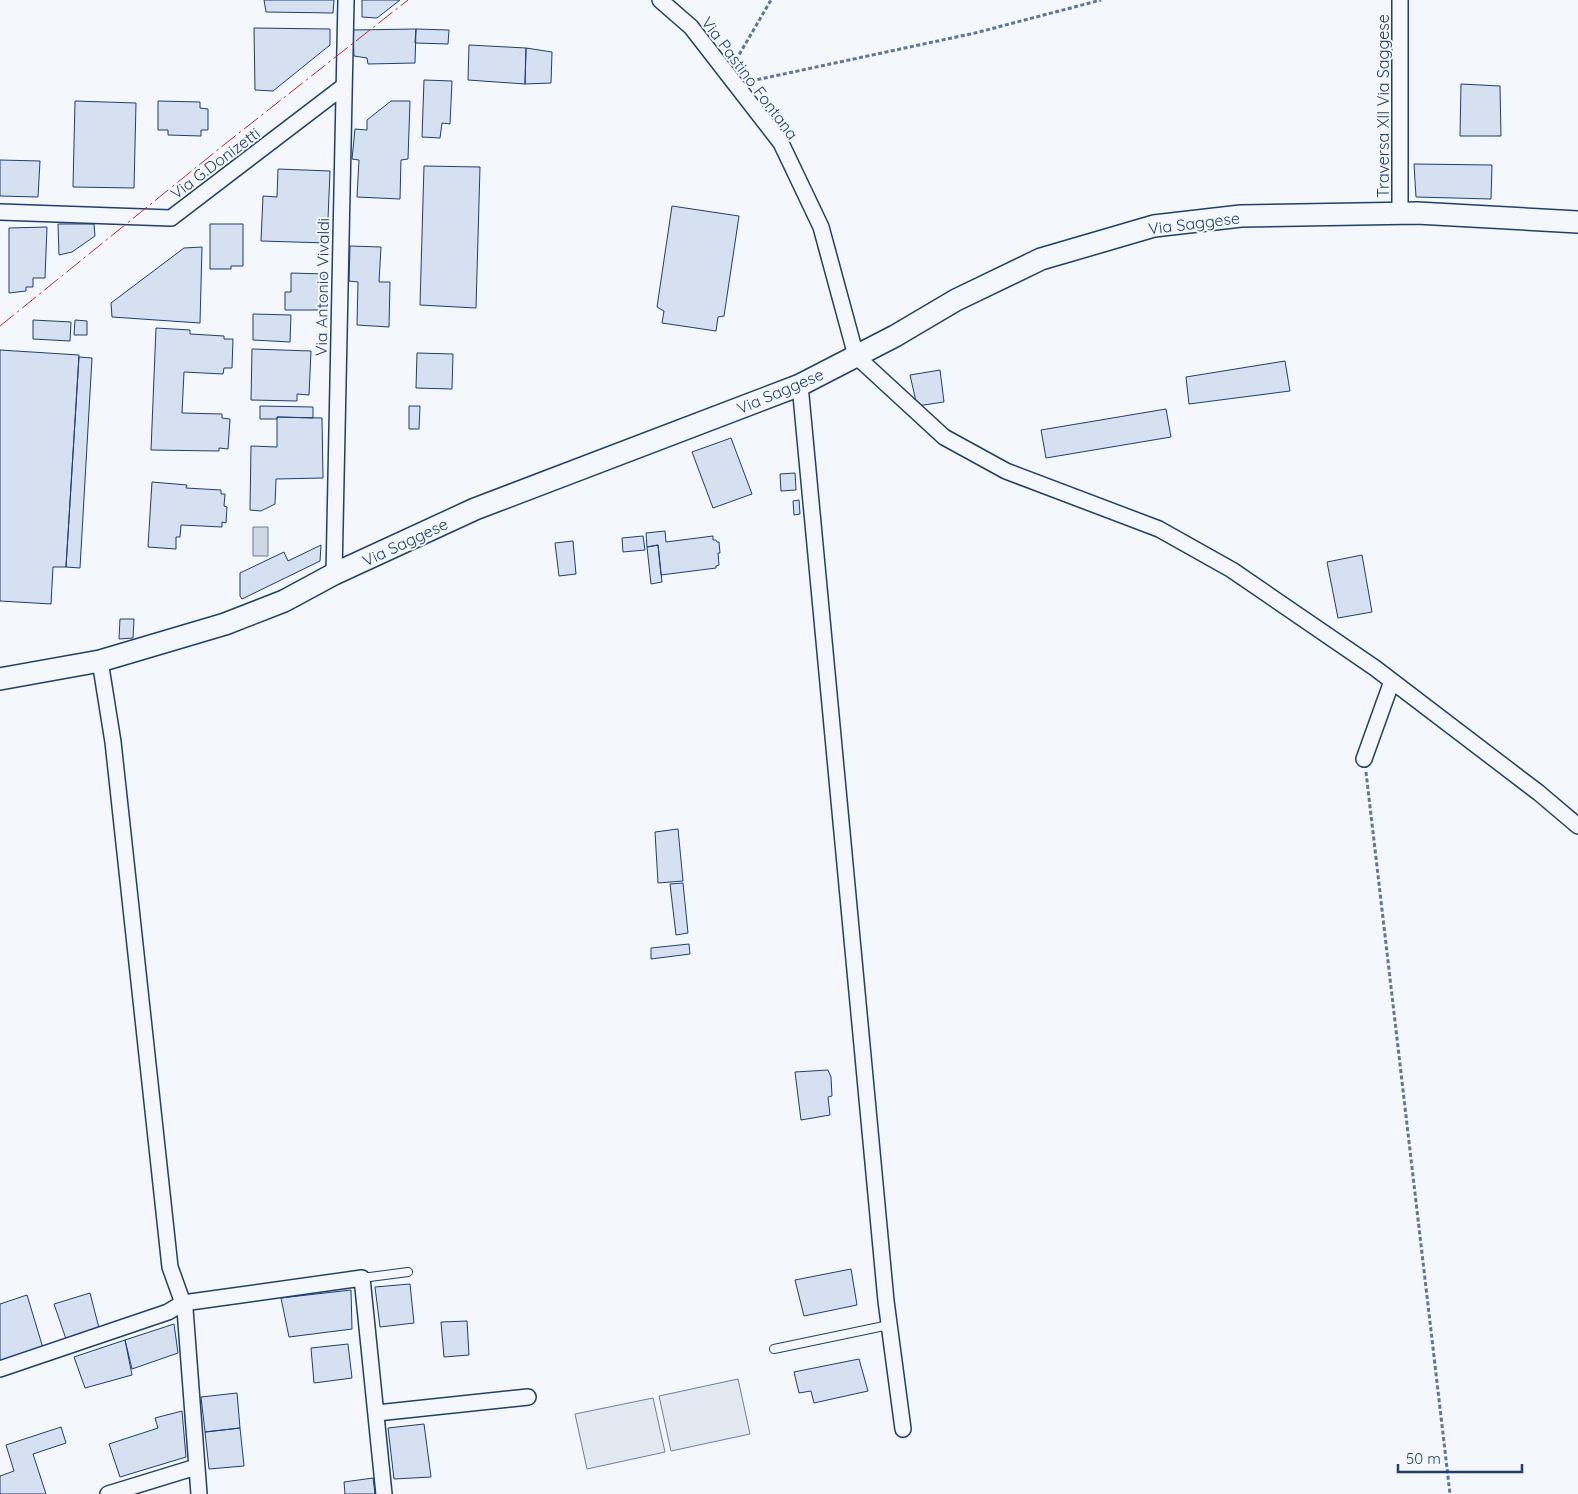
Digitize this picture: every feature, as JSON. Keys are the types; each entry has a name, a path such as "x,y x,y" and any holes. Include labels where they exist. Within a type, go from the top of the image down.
{"main road":[{"name":"Via Saggese","path":"0,679 100,661 225,624 284,601 334,574 475,510 800,385 895,336 956,300 1041,259 1154,226 1241,216 1400,213 1578,222"}],"street":[{"name":"Via Antonio Vivaldi","path":"334,574 346,0"},
{"name":"Via Pastino Fontana","path":"660,0 691,27 780,143 821,227 856,356"},
{"name":"Traversa XII Via Saggese","path":"1400,0 1400,213"},
{"name":"Via G.Donizetti","path":"0,212 171,218 344,86"},
{"path":"856,356 944,437 1006,470 1159,529 1232,570 1392,681 1539,793 1578,826"},
{"path":"800,385 889,1325 902,1429"},
{"path":"100,661 113,742 170,1267 185,1309 199,1494"},
{"path":"1364,759 1392,681"},
{"path":"0,1369 168,1312 183,1302 362,1278 384,1494"},
{"path":"377,1413 528,1397"},
{"path":"108,1494 196,1466"}],"lane":[{"path":"362,1278 408,1272"},
{"path":"774,1349 889,1325"}],"path":[{"path":"727,74 771,0"},
{"path":"738,88 754,80 975,33 1101,0"},
{"path":"1364,759 1450,1494"}],"shaded area":[{"path":"253,527 268,527 268,556 253,556"},
{"path":"738,1379 750,1434 671,1451 659,1396"},
{"path":"653,1398 665,1452 587,1469 575,1414"}],"building":[{"path":"264,0 334,0 333,13 266,12"},
{"path":"362,0 400,0 377,18 362,17"},
{"path":"254,28 330,29 330,45 273,91 255,90"},
{"path":"416,29 415,63 368,64 367,58 354,56 353,30"},
{"path":"416,29 449,30 448,44 415,43"},
{"path":"469,45 526,48 525,84 468,80"},
{"path":"526,48 552,52 551,83 525,84"},
{"path":"424,80 452,81 450,124 442,123 440,138 422,137"},
{"path":"1461,84 1500,86 1501,136 1460,136"},
{"path":"75,101 136,103 134,188 73,187"},
{"path":"158,101 200,102 200,108 208,109 208,130 201,130 201,136 168,135 168,130 158,130"},
{"path":"391,101 410,101 408,159 401,160 400,199 357,197 359,160 352,159 355,129 367,130 367,120"},
{"path":"0,160 40,161 38,197 0,196"},
{"path":"1414,164 1492,165 1491,199 1416,197"},
{"path":"424,166 480,167 476,308 420,305"},
{"path":"278,169 330,171 327,243 261,241 263,196 277,197"},
{"path":"672,206 739,216 724,316 718,317 716,331 662,323 664,311 657,307"},
{"path":"58,224 94,224 95,236 72,252 59,255"},
{"path":"210,224 243,224 243,266 231,266 231,269 210,269"},
{"path":"47,227 45,278 33,278 33,287 26,287 26,291 9,293 9,228"},
{"path":"350,246 381,247 379,282 390,282 389,327 357,325 358,282 349,281"},
{"path":"202,247 200,323 112,317 111,303 184,248"},
{"path":"291,273 324,274 323,310 285,310 285,292 291,292"},
{"path":"253,314 291,315 290,342 253,340"},
{"path":"33,320 71,322 70,341 33,339"},
{"path":"75,320 87,321 87,335 74,335"},
{"path":"156,328 190,330 190,334 224,336 224,339 233,339 232,368 224,368 223,374 184,372 182,413 222,414 222,418 230,419 228,449 219,448 219,451 151,450"},
{"path":"252,349 311,351 309,395 297,394 297,401 251,400"},
{"path":"0,350 79,355 66,567 53,567 51,604 0,601"},
{"path":"417,353 453,354 452,389 416,388"},
{"path":"79,357 92,358 80,568 66,567"},
{"path":"1285,361 1290,391 1189,404 1186,377"},
{"path":"940,370 944,402 917,406 910,375"},
{"path":"260,406 313,407 313,418 277,417 277,419 260,419"},
{"path":"409,406 420,406 419,429 409,429"},
{"path":"1166,409 1171,437 1046,458 1041,430"},
{"path":"277,417 322,418 323,478 276,479 275,504 261,511 250,510 251,446 277,447"},
{"path":"731,438 752,494 713,508 692,452"},
{"path":"795,473 796,490 781,491 780,474"},
{"path":"152,482 187,485 186,488 221,490 221,494 225,494 224,506 227,507 226,523 222,522 222,527 181,525 180,537 176,537 176,549 148,547"},
{"path":"799,500 800,514 794,515 793,501"},
{"path":"665,531 666,542 713,536 713,540 719,542 719,565 716,568 661,575 658,545 647,547 646,533"},
{"path":"643,536 645,550 623,552 622,538"},
{"path":"573,541 576,574 559,576 555,543"},
{"path":"321,545 320,561 242,599 240,596 240,573 284,552 288,561"},
{"path":"658,545 662,582 651,584 647,547"},
{"path":"1362,555 1372,612 1338,618 1327,562"},
{"path":"120,619 134,619 133,638 119,639"},
{"path":"678,829 683,881 658,883 655,832"},
{"path":"683,883 688,933 676,935 670,884"},
{"path":"689,944 690,954 651,959 651,948"},
{"path":"828,1070 831,1077 832,1096 828,1097 830,1115 801,1120 795,1072"},
{"path":"851,1269 857,1305 804,1316 795,1280"},
{"path":"410,1284 414,1323 380,1327 375,1287"},
{"path":"351,1290 352,1329 289,1337 281,1298"},
{"path":"90,1293 99,1328 66,1339 54,1304"},
{"path":"27,1295 43,1348 0,1361 0,1304"},
{"path":"467,1321 469,1355 444,1357 441,1322"},
{"path":"174,1324 178,1353 132,1369 125,1340"},
{"path":"125,1340 132,1375 85,1388 74,1357"},
{"path":"348,1344 352,1378 314,1383 311,1348"},
{"path":"859,1359 868,1391 814,1403 811,1391 799,1393 794,1372"},
{"path":"237,1393 240,1428 205,1432 201,1397"},
{"path":"182,1411 186,1457 120,1477 109,1444 158,1428 155,1418"},
{"path":"424,1424 431,1477 394,1479 388,1428"},
{"path":"61,1427 66,1443 33,1454 46,1494 0,1494 0,1476 14,1471 6,1445"},
{"path":"240,1428 244,1466 209,1469 205,1432"},
{"path":"373,1478 375,1494 345,1494 344,1482"}],"power":[{"path":"0,326 225,144 408,0"}]}
